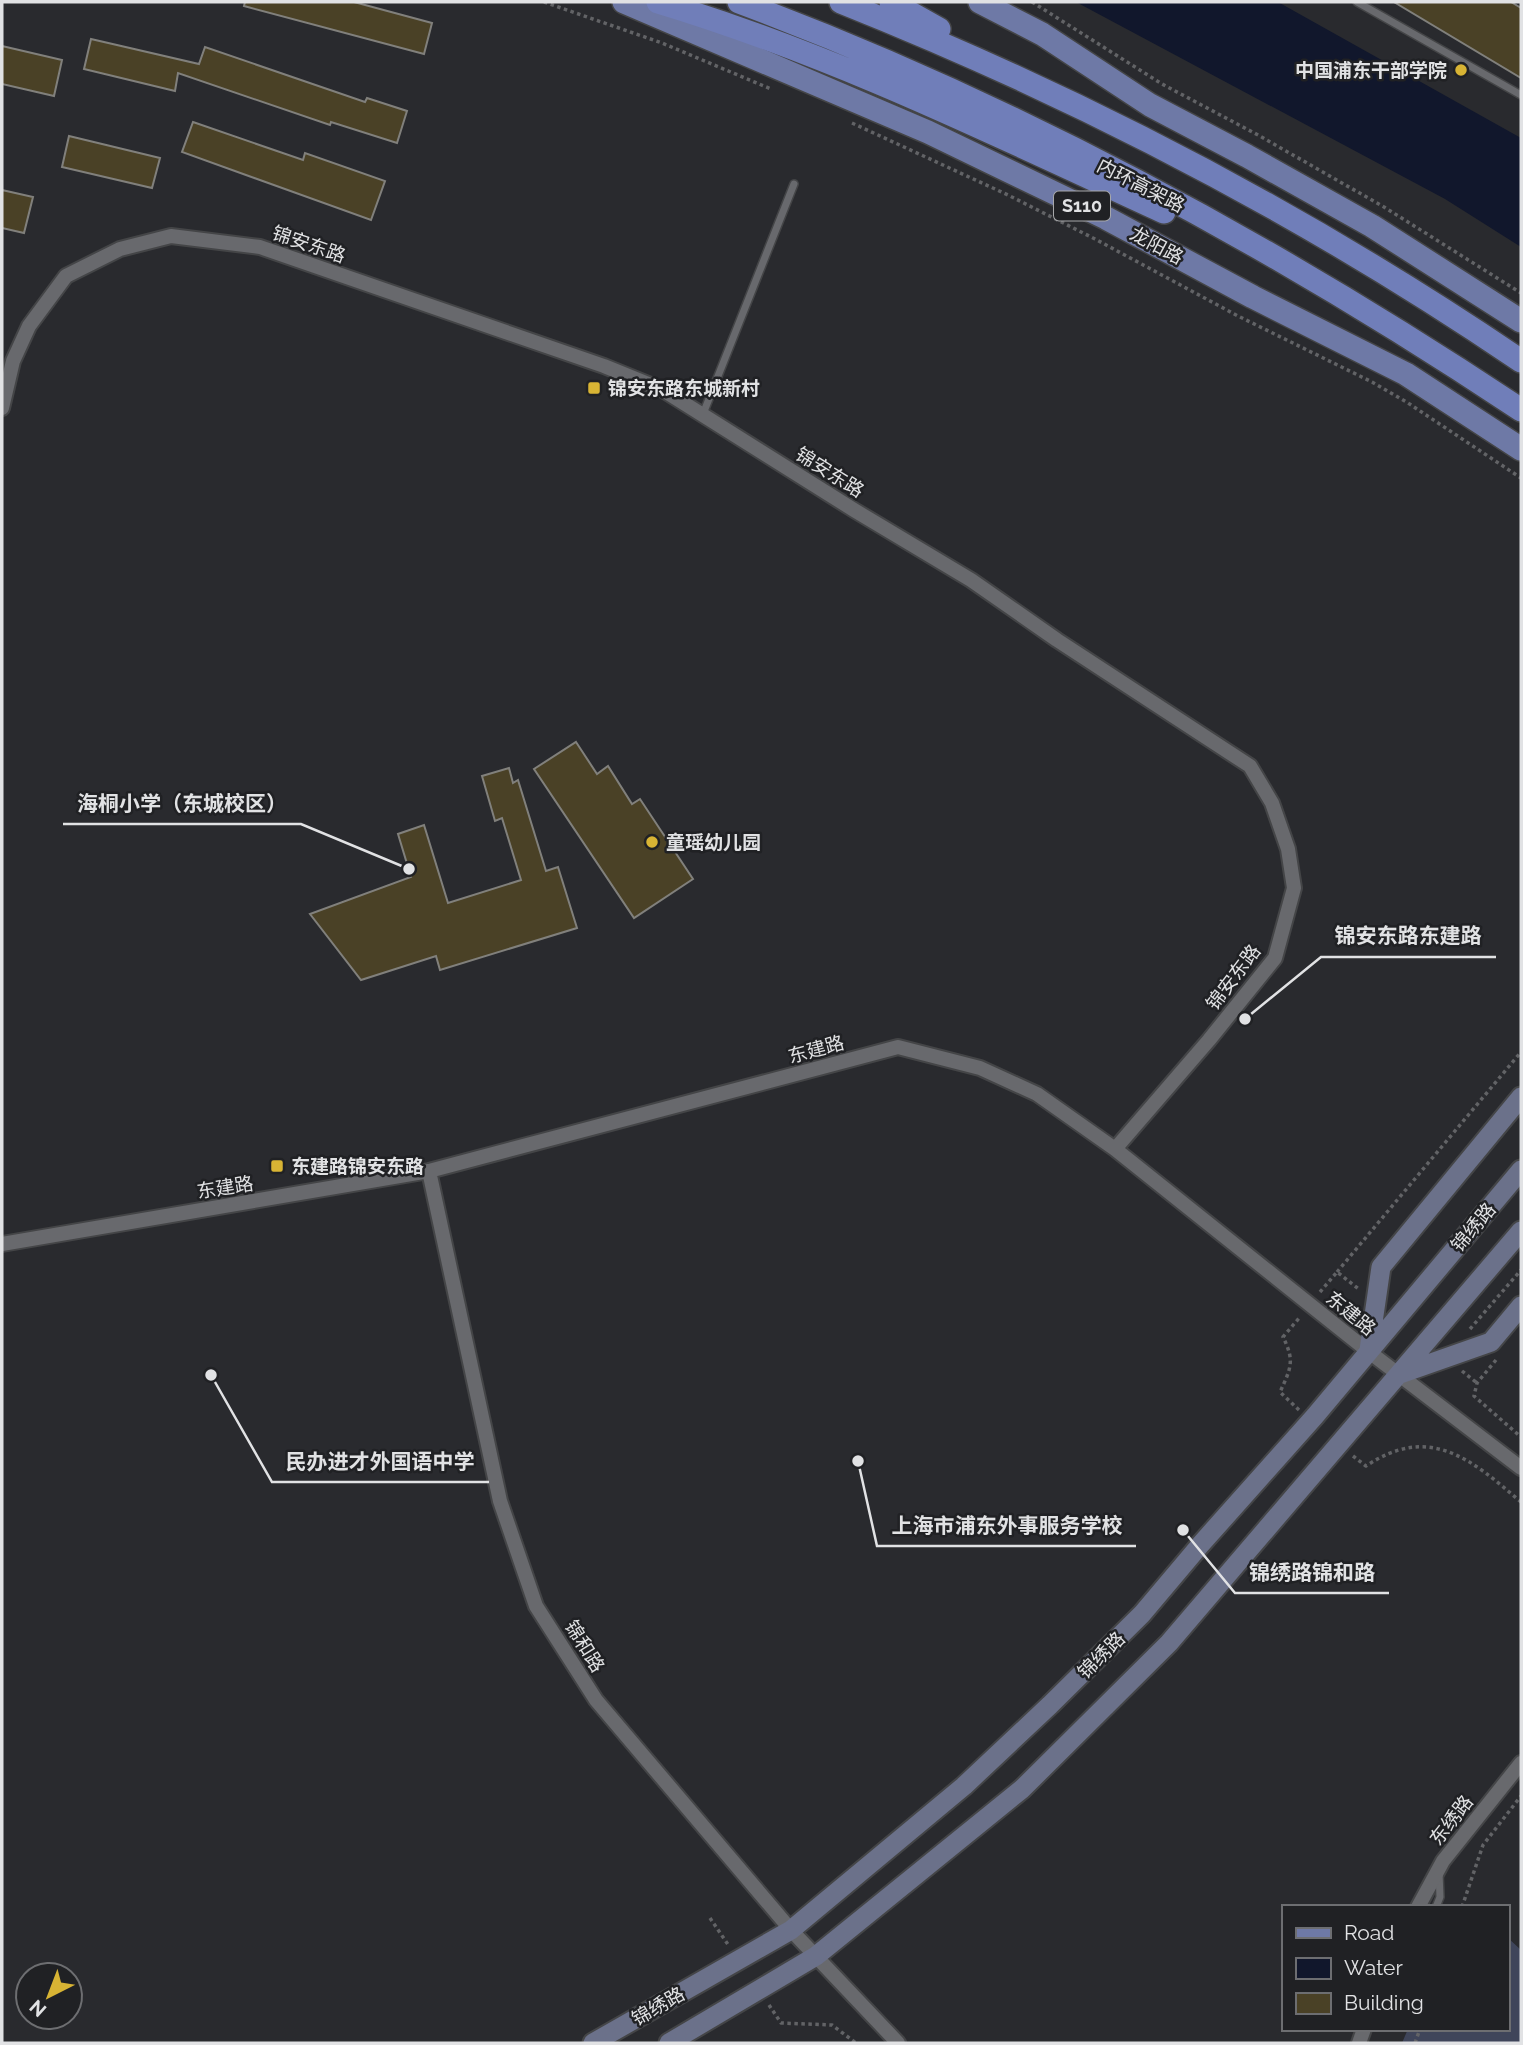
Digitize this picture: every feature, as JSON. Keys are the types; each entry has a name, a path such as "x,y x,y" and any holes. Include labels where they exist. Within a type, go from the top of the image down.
{"highway":[{"path":"658,2 859,73 1333,290"},
{"name":"内环高架路","path":"739,2 912,73 1037,132 1211,220 1425,346 1521,410"},
{"path":"841,2 952,48 1230,185 1448,311 1521,361"},
{"path":"891,2 1076,107"}],"main road":[{"name":"龙阳路","path":"624,2 928,132 1106,218 1253,297 1406,374 1521,449"},
{"path":"980,2 1042,34 1150,105 1372,226 1521,321"},
{"path":"1368,1351 1381,1267 1521,1097"},
{"name":"锦绣路","path":"593,2043 791,1930 964,1786 1142,1614 1200,1544 1315,1416 1521,1170"},
{"name":"锦绣路","path":"669,2043 816,1956 1032,1780 1169,1643 1521,1231"},
{"path":"1399,1374 1491,1342 1521,1306"}],"street":[{"name":"锦安东路","path":"2,408 13,361 29,326 66,276 120,248 171,236 260,247 604,366 663,390 971,580 1250,766 1272,803 1287,849 1294,888 1275,958 1218,1030 1115,1149"},
{"name":"东建路","path":"2,1244 429,1171 898,1047 980,1068 1037,1094 1115,1149 1368,1351 1521,1468"},
{"name":"锦和路","path":"429,1171 500,1502 536,1606 596,1700 791,1930 898,2043"},
{"name":"东绣路","path":"1419,1905 1438,1869 1521,1763"}],"lane":[{"path":"1357,2 1521,96"},
{"path":"703,414 794,184"},
{"path":"1437,1905 1440,1897 1438,1869"}],"path":[{"path":"544,2 662,43 776,91"},
{"path":"1032,2 1162,85 1384,206 1521,292"},
{"path":"849,122 1095,239 1238,316 1372,382 1521,478"},
{"path":"1337,1272 1521,1052"},
{"path":"1445,1358 1521,1270"},
{"path":"1476,1383 1474,1396 1521,1437"},
{"path":"1463,1905 1483,1845 1521,1796"}],"shaded area":[{"path":"1509,1939 1521,1950 1521,2043 1402,2043 1407,2031 1509,2031"}],"water":[{"path":"1076,2 1278,2 1521,138 1521,247 1445,199"}],"building":[{"path":"245,2 354,2 432,23 424,54 244,6"},
{"path":"1394,2 1511,2 1521,8 1521,78"},
{"path":"91,39 199,64 205,47 365,102 367,98 407,111 397,143 331,122 330,125 178,73 175,91 84,69"},
{"path":"2,46 62,60 54,96 2,84"},
{"path":"193,122 303,160 305,153 385,181 371,220 182,152"},
{"path":"69,136 160,158 152,188 62,167"},
{"path":"2,190 33,197 24,233 2,228"},
{"path":"576,742 597,774 608,766 632,804 640,799 693,879 634,918 534,769"},
{"path":"509,768 513,783 518,780 546,871 558,867 577,928 440,970 436,956 361,980 310,914 411,877 398,834 424,825 448,903 521,880 502,818 495,821 482,776"}],"place":[{"name":"中国浦东干部学院","path":"1461,70"},
{"name":"锦安东路东城新村","path":"594,388"},
{"name":"童瑶幼儿园","path":"652,842"},
{"name":"海桐小学（东城校区）","path":"409,869"},
{"name":"锦安东路东建路","path":"1245,1019"},
{"name":"东建路锦安东路","path":"277,1166"},
{"name":"民办进才外国语中学","path":"211,1375"},
{"name":"上海市浦东外事服务学校","path":"858,1461"},
{"name":"锦绣路锦和路","path":"1183,1530"}]}
